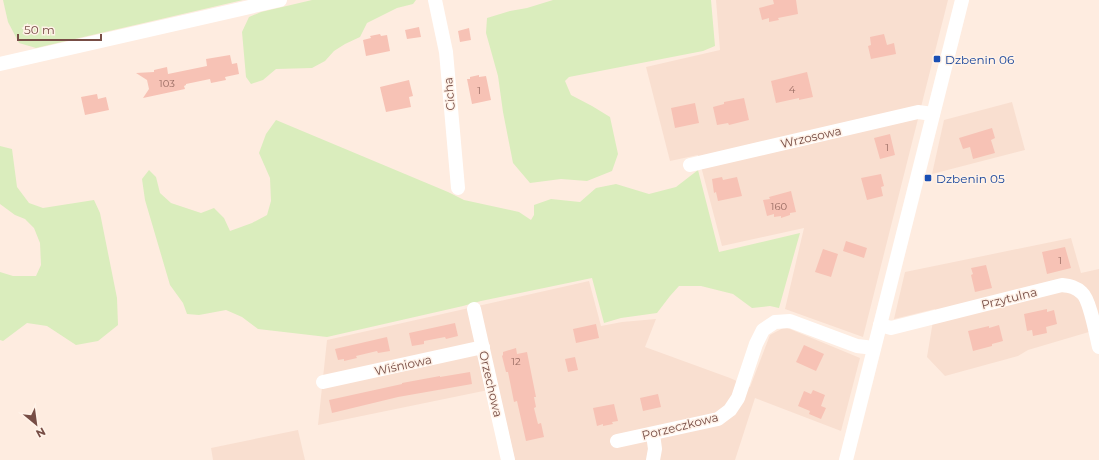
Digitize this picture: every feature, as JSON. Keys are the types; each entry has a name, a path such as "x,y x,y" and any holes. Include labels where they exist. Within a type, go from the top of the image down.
{"street":[{"path":"0,64 280,0"},
{"name":"Cicha","path":"435,0 446,52 458,188"},
{"path":"846,460 962,0"},
{"name":"Wrzosowa","path":"690,165 918,112 933,114"},
{"name":"Przytulna","path":"880,325 891,328 1062,285 1074,287 1083,293 1088,305 1099,347"},
{"name":"Orzechowa","path":"474,309 508,460"},
{"name":"Porzeczkowa","path":"616,441 718,419 730,410 738,398 756,344 763,330 775,322 790,321 857,346 874,348"},
{"name":"Wiśniowa","path":"323,382 483,347"},
{"path":"653,434 655,449 653,460"}],"shaded area":[{"path":"716,0 948,0 863,337 785,309 804,228 722,246 698,155 670,161 646,67 720,50"},
{"path":"1012,102 1025,150 932,174 944,120"},
{"path":"1071,238 1081,273 1099,269 1099,329 1028,350 1018,356 945,376 927,357 935,309 894,319 905,272"},
{"path":"589,281 601,326 622,322 656,319 645,347 730,378 750,387 770,335 785,327 860,358 841,431 755,398 735,460 515,460 498,388 318,425 327,340"},
{"path":"298,430 305,460 213,460 211,448"}],"green space":[{"path":"3,0 243,0 36,48 19,43 8,22"},
{"path":"312,0 416,0 413,4 397,8 367,23 360,37 334,51 325,61 312,68 276,69 263,80 251,84 246,77 242,32 249,17 261,12"},
{"path":"553,0 711,0 715,46 703,51 569,77 565,81 571,95 610,117 618,154 612,171 587,181 561,179 530,183 513,163 498,76 486,33 487,18"},
{"path":"276,120 464,200 519,212 531,220 534,215 534,205 551,199 580,202 596,188 616,184 649,194 676,187 698,170 719,252 800,233 779,308 770,306 752,308 733,294 701,286 679,286 657,313 621,318 604,323 592,278 481,301 327,337 258,329 242,317 226,310 199,315 187,314 183,303 170,285 145,200 142,179 149,170 156,177 160,193 171,203 201,213 214,208 224,218 230,231 252,223 267,215 271,201 270,178 259,153 266,134"},
{"path":"0,146 12,149 17,187 29,203 43,208 94,200 100,213 117,298 118,325 98,341 76,345 47,326 27,323 3,341 0,340 0,272 13,276 36,276 41,265 40,243 34,228 25,219 15,215 0,204"}],"building":[{"path":"773,0 796,0 798,14 778,18 779,20 769,22 769,18 762,20 759,8 774,4"},
{"path":"419,27 421,37 407,39 405,30"},
{"path":"469,28 471,40 460,42 458,31"},
{"path":"380,34 381,36 387,35 390,51 366,56 363,40 371,38 370,36"},
{"path":"884,34 887,45 894,43 896,54 871,59 868,46 871,45 870,37"},
{"path":"230,55 232,64 237,63 239,74 225,77 226,80 211,83 210,79 186,84 184,86 185,89 143,98 149,89 147,80 136,73 154,72 154,70 167,67 168,74 207,66 206,59"},
{"path":"807,72 813,97 799,100 799,98 776,103 771,81"},
{"path":"479,75 479,77 486,76 491,100 472,104 467,79"},
{"path":"409,80 413,96 409,97 411,107 386,112 380,87"},
{"path":"97,94 98,99 106,97 109,110 85,115 81,97"},
{"path":"744,98 749,120 729,125 728,123 717,125 713,107 724,104 724,102"},
{"path":"695,103 699,123 675,128 671,108"},
{"path":"992,128 995,138 991,140 995,153 973,159 970,147 963,149 959,138"},
{"path":"890,134 895,155 880,159 874,138"},
{"path":"881,174 884,186 881,187 883,196 867,200 861,178"},
{"path":"722,177 723,180 737,177 742,196 718,201 716,192 714,193 712,179"},
{"path":"791,191 796,212 790,213 790,215 781,218 781,216 774,217 774,214 767,216 763,200"},
{"path":"846,241 867,248 864,258 843,251"},
{"path":"1065,247 1071,268 1047,274 1042,252"},
{"path":"823,249 838,254 831,277 815,272"},
{"path":"986,265 992,288 975,292 971,268"},
{"path":"1047,309 1047,312 1054,310 1057,324 1046,327 1047,333 1033,336 1032,330 1027,331 1024,314"},
{"path":"455,323 458,336 446,339 445,337 424,341 424,344 412,346 409,333"},
{"path":"596,324 599,338 576,343 573,329"},
{"path":"999,325 1003,341 992,344 992,346 973,351 968,331"},
{"path":"387,337 390,351 378,353 377,351 356,356 357,358 344,361 344,359 338,360 335,349"},
{"path":"804,345 824,354 816,371 796,362"},
{"path":"516,348 517,354 527,352 536,397 534,397 536,407 534,408 538,424 541,423 544,437 526,441 517,401 514,402 508,372 506,372 502,356 503,352"},
{"path":"575,357 578,370 568,372 565,359"},
{"path":"470,372 472,384 398,397 332,413 329,400 402,383"},
{"path":"813,390 825,395 821,406 826,408 821,419 809,414 810,411 798,406 804,391 811,394"},
{"path":"658,394 661,407 643,411 640,398"},
{"path":"614,404 618,421 612,422 613,424 603,426 603,424 597,426 593,408"}],"place":[{"name":"Dzbenin 06","path":"937,59"},
{"name":"Dzbenin 05","path":"928,178"}]}
